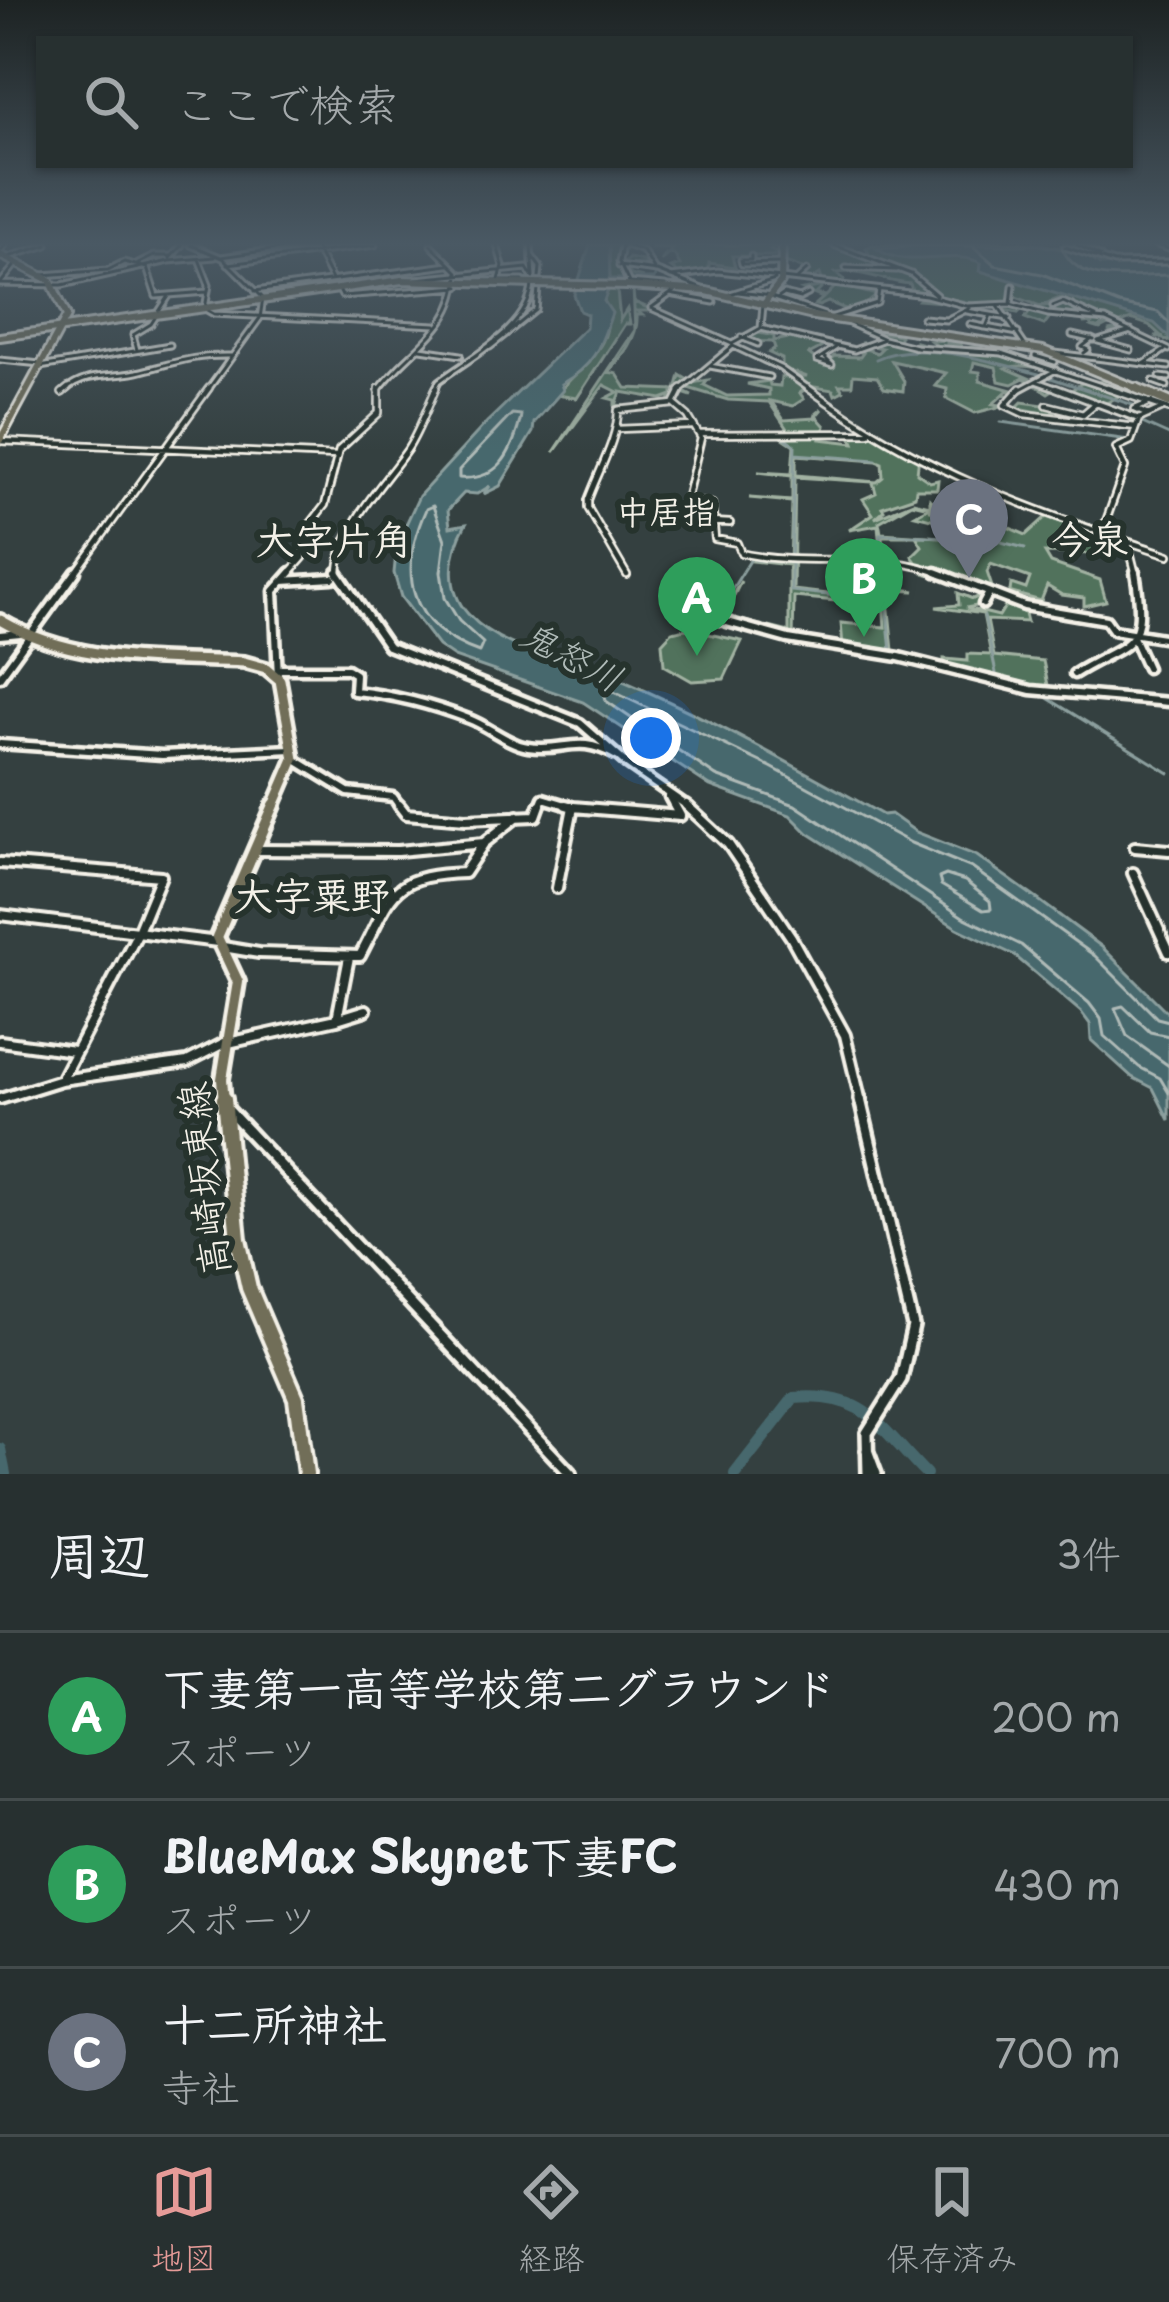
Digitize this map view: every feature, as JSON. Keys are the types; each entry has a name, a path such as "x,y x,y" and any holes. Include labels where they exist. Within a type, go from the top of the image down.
{"highway":[{"path":"0,337 158,314"},
{"path":"808,314 1026,347 1033,355 1069,356 1166,409"}],"main road":[{"path":"0,440 64,328 67,314"},
{"path":"0,620 23,634 82,651 252,663 279,673 293,754 220,922 219,944"},
{"name":"高崎坂東線","path":"219,944 234,968 238,986 225,1043 224,1107 242,1262 296,1399 306,1474"}],"street":[{"path":"136,350 133,334 158,314"},
{"path":"214,314 242,320 440,326"},
{"path":"0,676 23,634 261,314"},
{"path":"450,314 378,389 379,413 336,456 328,499 307,528 303,558 280,581 273,604 279,673 347,669 355,674 354,691 412,697 421,706 470,718 526,747 595,742 664,789 728,844 757,881 845,1035 913,1326 901,1379 867,1440 872,1474"},
{"path":"525,314 439,380 410,446 377,489 341,550 338,572 369,626 388,646 562,712 620,757"},
{"path":"503,331 490,347 534,314"},
{"path":"664,314 782,370 873,433 1019,507 1169,556"},
{"path":"761,328 762,314"},
{"path":"819,314 830,318"},
{"path":"845,316 851,314"},
{"path":"927,316 946,320 958,314"},
{"path":"988,314 1009,318"},
{"path":"1004,314 1026,347"},
{"path":"1047,314 1099,319"},
{"path":"1088,314 1134,330 1168,350 1144,364"},
{"path":"988,329 992,315"},
{"path":"845,316 884,339 1033,355 1056,370 1154,400"},
{"path":"970,324 1018,333"},
{"path":"674,404 678,392 742,337 761,328 854,350 884,339"},
{"path":"1069,356 1095,340 1134,330"},
{"path":"1072,334 1130,350"},
{"path":"742,337 758,344"},
{"path":"0,360 65,364 170,345"},
{"path":"826,358 838,346"},
{"path":"421,349 461,355"},
{"path":"62,393 82,377 133,373 194,355 232,356"},
{"path":"1069,356 1169,367"},
{"path":"65,364 82,377"},
{"path":"710,366 770,376"},
{"path":"1056,370 1015,392 1006,406 1024,414 1136,428"},
{"path":"1160,377 1169,385"},
{"path":"1035,381 1139,419 1166,409"},
{"path":"1153,381 1169,385"},
{"path":"1148,415 1135,410 1169,385"},
{"path":"1048,405 1084,414 1096,403"},
{"path":"627,575 587,506 605,449 618,428 621,407 674,404 700,434 703,455 686,500 712,504 715,539 737,543 741,553 779,562 911,562 1031,608 1106,620 1113,630 1133,636 1169,639"},
{"path":"1059,417 1062,409"},
{"path":"1101,535 1126,467 1116,448 1131,441 1139,419"},
{"path":"618,428 695,426"},
{"path":"700,434 873,433"},
{"path":"0,440 336,456"},
{"path":"711,522 730,523"},
{"path":"1074,674 1122,651 1133,636 1141,596 1128,543"},
{"path":"280,581 333,578"},
{"path":"983,604 989,592"},
{"path":"720,620 1029,689 1169,702"},
{"path":"0,634 23,634"},
{"path":"1133,636 1147,668"},
{"path":"0,744 162,755 293,754 348,792 393,797 406,814 466,819 536,816 543,798 573,806 680,816 664,789"},
{"path":"557,888 573,806"},
{"path":"0,915 349,957 363,954 395,890 421,875 461,875 484,842 518,816"},
{"path":"255,850 398,851 484,842"},
{"path":"1135,847 1169,850"},
{"path":"0,863 161,876 137,934 61,1080"},
{"path":"1132,873 1169,952"},
{"path":"337,1019 349,957"},
{"path":"0,1099 61,1080 187,1062 225,1043 367,1010"},
{"path":"0,1041 75,1052"},
{"path":"224,1107 572,1474"}],"green space":[{"path":"619,314 620,320 628,314 630,324 625,324 577,398 557,395 602,343 608,316"},
{"path":"634,314 642,315 637,315 637,323 635,331 632,339 609,372 617,374 626,388 676,390 680,375 693,383 708,380 704,385 727,396 769,395 769,389 747,384 769,381 780,386 781,377 807,377 782,368 782,359 769,353 775,348 773,342 738,341 754,332 774,336 774,341 799,336 828,344 809,354 824,366 834,356 860,357 863,353 856,350 863,348 877,353 882,348 860,343 881,341 869,332 875,334 875,327 878,332 900,335 900,344 916,347 916,342 941,349 931,341 947,340 961,344 961,349 982,345 982,351 990,347 985,342 993,343 989,352 1093,384 1108,379 1101,386 1124,393 1103,405 1067,393 1082,383 1053,372 1025,366 1006,368 1054,389 1048,393 1024,378 1012,384 999,381 996,367 974,362 972,371 980,372 980,381 1015,391 1012,397 1008,390 993,404 1004,405 975,413 946,398 947,389 935,386 946,373 892,361 904,381 903,391 884,388 877,377 853,375 852,385 839,385 843,391 835,395 833,390 809,386 800,393 804,399 793,406 771,401 784,420 815,418 816,414 822,409 816,416 825,426 820,439 854,443 850,433 872,433 919,455 917,473 930,482 938,480 937,489 916,489 915,496 882,507 875,518 913,502 930,506 930,499 933,501 930,510 937,512 941,499 950,499 948,516 938,515 939,521 915,515 929,507 912,503 879,522 881,533 1001,541 998,525 976,520 998,523 1026,535 1046,517 1087,530 1081,539 1093,545 1098,535 1108,538 1106,542 1112,545 1106,544 1104,554 1045,553 1051,563 1100,580 1106,601 1084,606 1084,598 1062,595 1047,586 1041,601 1012,593 1023,606 1027,622 987,620 994,656 1043,661 1049,690 944,665 944,659 968,661 968,654 991,655 983,614 936,607 959,605 958,593 973,599 986,593 982,605 966,608 999,616 1009,600 1011,584 1026,589 1030,578 991,564 987,572 994,593 924,573 912,556 922,546 916,536 882,536 883,555 890,555 884,558 884,568 892,569 885,570 887,587 915,591 887,590 893,651 941,664 843,646 841,623 885,627 883,601 840,597 884,598 878,525 849,530 873,514 863,499 876,493 873,482 795,477 793,590 837,595 837,601 794,597 793,639 721,619 741,581 724,616 789,632 789,565 753,561 756,557 790,562 792,502 749,498 792,501 792,476 758,472 792,474 794,445 777,434 756,434 789,432 769,402 728,400 688,388 684,392 692,396 673,390 670,404 670,396 662,399 621,392 616,405 640,408 615,405 615,400 607,398 618,392 604,385 554,452 635,330","holes":["796,455 882,463 883,477 877,482 796,475"]},
{"path":"1029,314 1052,314 1044,325 1025,318"},
{"path":"1169,314 1169,341 1155,336 1161,336 1149,325 1131,319 1121,323 1133,330 1111,339 1106,337 1114,333 1108,331 1126,328 1108,325 1100,329 1091,326 1093,322 1083,323 1089,319 1104,322 1101,326 1117,323 1092,315 1057,315"},
{"path":"1022,402 1066,408 1053,412 1056,416 1017,407"},
{"path":"685,629 742,641 724,679 692,681 664,665 662,643 672,632"}],"water":[{"path":"587,314 612,314 588,363 561,384 563,390 534,423 500,486 484,494 490,486 477,494 464,493 448,510 450,527 466,524 452,570 456,593 468,614 497,637 599,671 740,737 883,815 891,814 916,832 977,856 1040,901 1102,947 1169,1014 1169,1120 1153,1088 1132,1077 1091,1040 1090,1024 1081,1012 1014,955 957,928 808,833 790,815 710,786 583,702 454,657 438,646 401,597 394,573 397,544 419,496 487,422 586,327"},
{"path":"1123,314 1169,314 1169,337 1154,323"}],"waterway":[{"path":"876,359 893,353 935,352 1042,375"},
{"path":"1048,377 1133,405"},
{"path":"1001,422 1129,440"},
{"path":"1140,422 1169,435"},
{"path":"782,436 795,445 794,473"},
{"path":"795,454 876,460"},
{"path":"793,500 794,476"},
{"path":"791,560 793,502"},
{"path":"882,559 880,534 989,539 1025,548"},
{"path":"715,582 732,589 751,559"},
{"path":"755,560 791,563 791,591 837,596"},
{"path":"882,563 886,600"},
{"path":"840,596 886,600"},
{"path":"886,600 891,652 940,663"},
{"path":"984,616 996,673"},
{"path":"946,665 1025,686"},
{"path":"1041,694 1169,773"},
{"path":"735,1474 794,1398 818,1397 839,1400 870,1416 926,1474"},
{"path":"0,1449 5,1474"}],"place":[{"name":"十二所神社","path":"969,578"},
{"name":"BlueMax Skynet下妻FC","path":"864,637"},
{"name":"下妻第一高等学校第二グラウンド","path":"697,656"}],"district":[{"name":"中居指","path":"666,512"},
{"name":"今泉","path":"1090,539"},
{"name":"大字片角","path":"334,540"},
{"name":"大字粟野","path":"312,896"}],"water label":[{"name":"鬼怒川","path":"572,656"}]}
